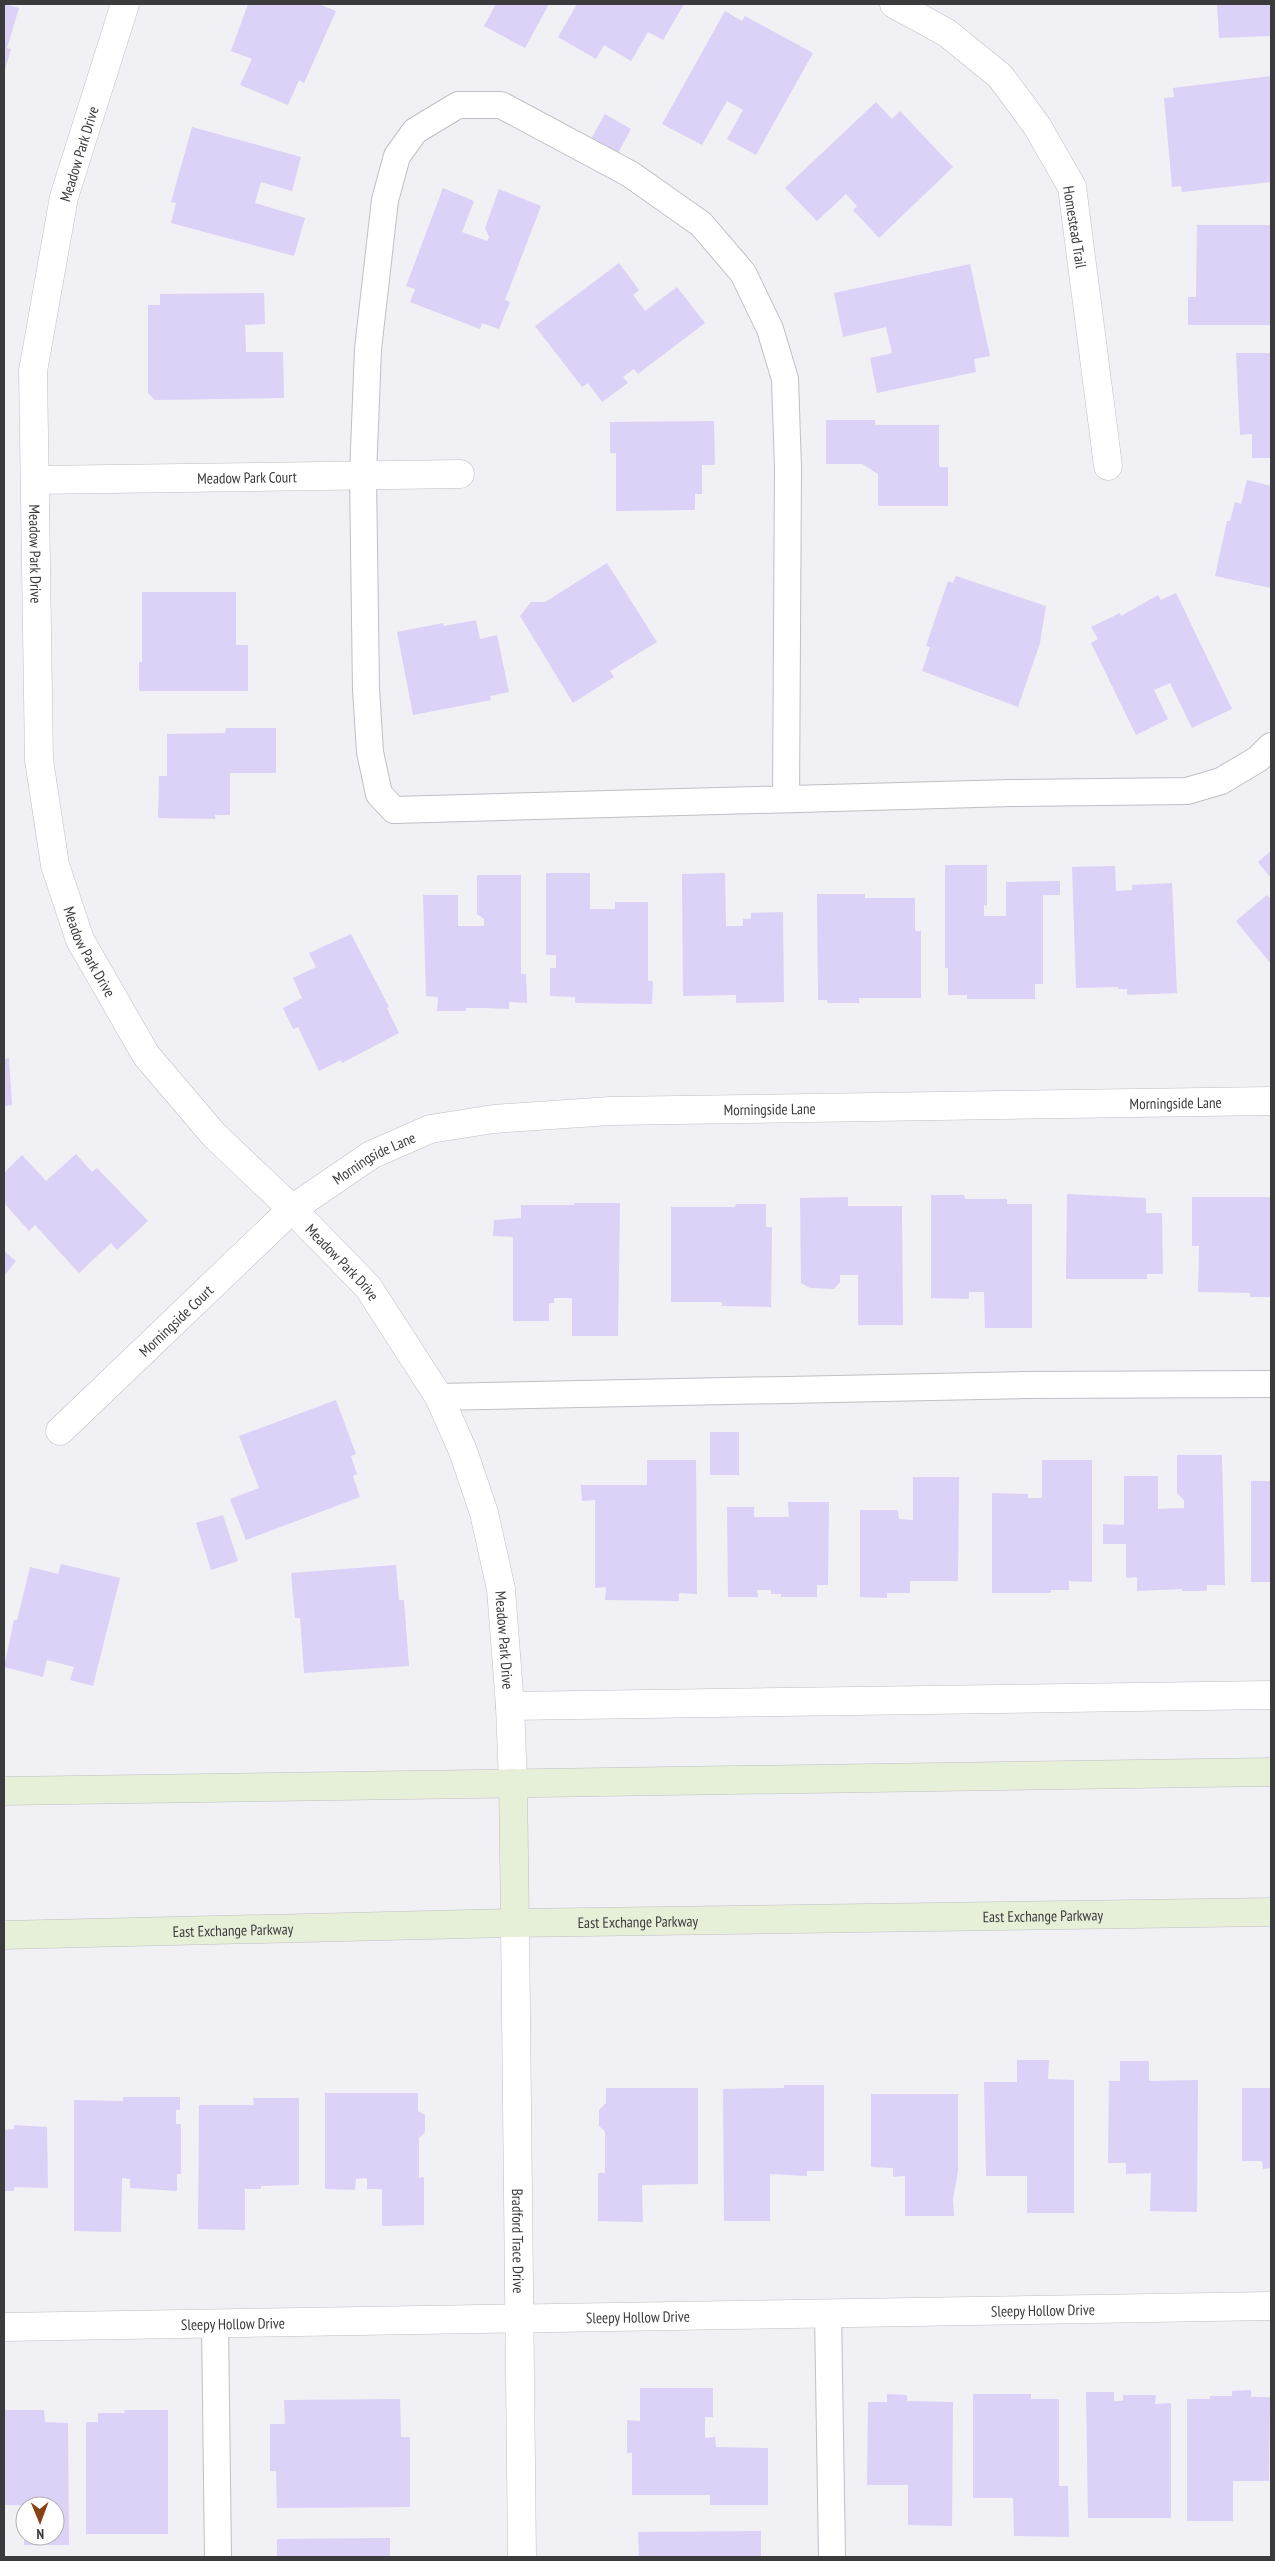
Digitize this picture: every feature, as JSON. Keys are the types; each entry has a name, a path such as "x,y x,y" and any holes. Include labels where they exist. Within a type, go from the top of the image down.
{"main road":[{"path":"4,1791 1271,1772"},
{"path":"513,1783 515,1923"},
{"name":"East Exchange Parkway","path":"4,1935 515,1923 1271,1912"}],"street":[{"name":"Meadow Park Drive","path":"126,4 64,196 33,371 39,760 55,865 80,940 146,1055 214,1135 292,1209 368,1286 439,1397 464,1451 484,1513 501,1589 510,1706 513,1783"},
{"name":"Homestead Trail","path":"894,4 947,33 1000,76 1038,126 1072,187 1108,466"},
{"name":"Meadow Park Court","path":"34,480 460,474"},
{"name":"Morningside Lane","path":"292,1209 372,1155 430,1128 494,1119 620,1111 1271,1101"},
{"name":"Morningside Court","path":"60,1431 292,1209"},
{"path":"510,1706 1271,1695"},
{"name":"Bradford Trace Drive","path":"515,1923 522,2557"},
{"name":"Sleepy Hollow Drive","path":"4,2327 1271,2306"}],"lane":[{"path":"786,799 788,468 785,379 770,329 743,273 701,224 630,174 501,105 458,105 415,131 397,156 385,200 368,349 363,475 366,689 370,752 379,794 394,810 786,799 1187,791 1221,781 1258,759 1271,746"},
{"path":"439,1397 1025,1385 1271,1384"},
{"path":"828,2314 832,2557"},
{"path":"215,2323 218,2557"}],"building":[{"path":"4,4 19,8 7,48 11,49 4,73"},
{"path":"248,4 319,4 336,11 304,83 299,80 288,105 240,85 252,59 231,51"},
{"path":"496,4 549,4 525,48 484,26"},
{"path":"577,4 684,4 663,40 648,32 631,61 604,45 596,59 558,37"},
{"path":"1217,4 1271,4 1271,36 1219,38"},
{"path":"725,11 742,21 745,16 813,53 756,155 727,139 743,110 727,101 702,145 662,124"},
{"path":"1271,76 1271,182 1182,192 1181,186 1172,187 1164,98 1174,97 1173,88"},
{"path":"876,102 892,119 900,111 953,167 879,238 853,210 857,206 846,194 817,221 785,188"},
{"path":"605,114 631,129 618,153 591,139"},
{"path":"192,127 301,157 292,191 261,182 255,203 305,218 294,256 171,223 176,203 171,202"},
{"path":"443,188 474,201 462,232 487,241 489,237 485,228 499,189 541,206 505,300 510,302 499,329 482,323 480,329 410,302 415,289 406,286"},
{"path":"1197,225 1271,225 1271,325 1188,325 1188,297 1196,297"},
{"path":"619,263 639,290 633,295 645,311 677,287 705,323 638,374 634,369 623,377 628,383 602,402 588,383 582,387 535,326"},
{"path":"970,264 990,356 974,359 976,372 877,393 870,358 892,353 886,327 843,337 834,293"},
{"path":"264,293 265,324 245,325 246,352 283,352 284,398 155,400 148,393 148,305 160,305 160,294"},
{"path":"1236,353 1271,353 1271,458 1252,458 1252,434 1240,435"},
{"path":"826,420 875,420 875,425 939,425 939,467 948,467 948,506 878,506 878,474 862,464 826,464"},
{"path":"714,421 715,465 702,465 702,494 695,494 695,510 616,511 616,453 610,453 610,422"},
{"path":"1247,480 1271,486 1271,588 1215,576 1227,521 1230,521 1235,502 1241,504"},
{"path":"607,563 657,642 610,671 614,677 573,703 520,616 531,602 545,602"},
{"path":"956,576 1046,606 1040,643 1018,707 922,671 930,647 926,646 948,581 953,583"},
{"path":"142,592 236,592 236,645 248,645 248,691 139,691 139,662 142,662"},
{"path":"1176,593 1232,709 1192,728 1170,683 1154,690 1168,719 1136,735 1091,643 1098,639 1091,627 1120,613 1121,616 1158,595 1161,600"},
{"path":"476,620 480,639 497,635 509,692 490,696 491,700 413,715 397,632 443,623 444,626"},
{"path":"226,728 276,728 276,773 230,773 230,815 215,815 215,819 158,818 159,776 167,776 167,734 225,733"},
{"path":"1271,851 1271,878 1258,862"},
{"path":"945,865 987,865 987,906 984,905 984,916 1006,916 1006,882 1060,881 1060,895 1043,895 1043,984 1035,984 1035,999 967,999 967,995 948,995 948,968 945,968"},
{"path":"1115,866 1116,891 1132,890 1132,885 1172,883 1177,993 1127,995 1127,989 1118,989 1118,987 1076,988 1072,867"},
{"path":"546,873 590,873 590,909 615,909 615,902 648,902 648,981 653,981 652,1004 575,1003 575,997 550,996 550,968 556,968 556,955 546,955"},
{"path":"725,873 726,926 743,926 743,919 751,919 751,913 783,912 784,1002 736,1003 736,995 683,996 682,874"},
{"path":"477,875 521,875 521,974 526,974 527,1003 509,1002 509,1009 466,1008 466,1011 437,1011 438,997 426,996 423,895 458,895 458,926 484,926 484,919 477,914"},
{"path":"817,894 865,894 865,898 915,898 915,931 921,931 921,998 859,998 859,1003 827,1003 827,1000 818,1000"},
{"path":"1267,895 1271,900 1271,964 1236,921"},
{"path":"351,934 389,1007 387,1008 399,1033 342,1063 341,1060 319,1071 298,1027 293,1029 283,1008 302,998 293,978 316,967 309,953"},
{"path":"9,1058 12,1105 4,1106 4,1059"},
{"path":"76,1154 92,1172 97,1168 148,1221 117,1250 111,1243 79,1273 35,1225 29,1231 4,1203 4,1173 22,1155 46,1181"},
{"path":"1067,1194 1146,1198 1146,1213 1162,1213 1163,1274 1147,1274 1147,1279 1066,1279"},
{"path":"931,1195 964,1195 965,1199 1007,1199 1007,1204 1032,1204 1032,1328 985,1328 984,1292 969,1292 969,1299 931,1298"},
{"path":"848,1197 848,1206 902,1206 903,1325 858,1325 858,1275 840,1275 840,1282 834,1289 810,1288 801,1283 800,1198"},
{"path":"1192,1197 1271,1197 1271,1297 1250,1297 1250,1293 1198,1292 1199,1246 1192,1246"},
{"path":"574,1203 620,1203 618,1336 572,1336 572,1298 554,1298 554,1303 549,1303 549,1321 513,1321 513,1237 493,1236 494,1220 521,1218 521,1205 574,1205"},
{"path":"736,1204 766,1204 766,1227 772,1227 771,1307 722,1306 722,1302 671,1302 671,1207 735,1207"},
{"path":"4,1251 16,1261 4,1276"},
{"path":"336,1400 356,1454 351,1456 357,1474 353,1476 360,1497 246,1540 230,1499 259,1488 239,1436"},
{"path":"710,1432 739,1432 739,1475 710,1475"},
{"path":"1177,1455 1222,1455 1225,1585 1207,1585 1207,1591 1182,1591 1182,1589 1137,1591 1137,1577 1126,1578 1126,1544 1103,1544 1103,1524 1124,1525 1124,1476 1158,1476 1158,1509 1184,1508 1184,1500 1177,1493"},
{"path":"647,1460 696,1460 697,1594 679,1593 679,1601 605,1600 606,1587 595,1588 595,1500 582,1501 581,1485 647,1485"},
{"path":"1042,1460 1092,1460 1092,1582 1069,1581 1069,1590 1051,1590 1051,1593 992,1593 992,1493 1028,1494 1028,1498 1042,1498"},
{"path":"913,1477 959,1477 958,1581 910,1581 910,1593 887,1593 887,1598 860,1597 860,1510 898,1510 899,1519 913,1520"},
{"path":"1251,1481 1271,1481 1271,1582 1251,1582"},
{"path":"788,1502 829,1502 828,1585 817,1585 817,1597 781,1597 781,1594 771,1594 771,1590 757,1590 758,1597 728,1597 727,1507 754,1507 754,1517 789,1517"},
{"path":"223,1515 238,1561 211,1570 196,1523"},
{"path":"61,1564 120,1578 93,1686 70,1680 74,1667 47,1660 43,1677 4,1667 14,1620 17,1620 30,1567 58,1574"},
{"path":"396,1565 399,1600 404,1600 409,1666 304,1673 300,1618 295,1618 291,1573"},
{"path":"1017,2060 1049,2060 1048,2079 1074,2080 1074,2213 1027,2213 1027,2176 986,2176 984,2082 1017,2082"},
{"path":"1120,2061 1149,2061 1149,2081 1198,2080 1197,2212 1150,2211 1151,2173 1126,2174 1126,2163 1108,2163 1109,2081 1120,2081"},
{"path":"784,2085 824,2085 824,2171 807,2171 807,2176 770,2174 770,2221 724,2221 723,2089 784,2088"},
{"path":"606,2088 698,2088 698,2184 642,2185 643,2222 598,2221 598,2173 605,2173 605,2131 599,2126 599,2110 606,2103"},
{"path":"1242,2088 1271,2088 1271,2168 1263,2169 1262,2161 1242,2161"},
{"path":"325,2093 418,2093 418,2111 425,2115 425,2132 419,2138 419,2178 424,2177 424,2225 382,2226 382,2189 367,2189 367,2178 356,2179 355,2190 325,2189"},
{"path":"871,2094 958,2094 958,2171 953,2199 954,2216 905,2216 905,2176 893,2177 893,2168 871,2167"},
{"path":"123,2097 180,2097 180,2110 176,2110 176,2124 181,2124 181,2174 177,2174 177,2191 130,2188 130,2179 122,2178 121,2232 74,2231 74,2100 123,2101"},
{"path":"253,2098 299,2098 299,2185 261,2186 261,2189 245,2189 245,2230 198,2229 199,2105 254,2105"},
{"path":"14,2125 47,2127 48,2188 14,2187 14,2191 4,2191 4,2130 14,2129"},
{"path":"640,2388 713,2388 713,2417 705,2417 705,2438 715,2437 716,2447 768,2448 768,2505 710,2505 710,2495 632,2495 632,2453 627,2453 627,2420 640,2421"},
{"path":"1251,2390 1251,2397 1270,2397 1269,2481 1233,2481 1233,2521 1187,2521 1187,2399 1210,2399 1210,2396 1232,2396 1232,2391"},
{"path":"1086,2392 1114,2392 1114,2401 1123,2401 1123,2395 1156,2395 1155,2404 1171,2403 1171,2518 1088,2518"},
{"path":"887,2394 907,2395 907,2401 953,2402 952,2526 908,2525 908,2485 867,2485 868,2402 887,2402"},
{"path":"973,2394 1031,2394 1031,2399 1059,2399 1059,2486 1068,2486 1069,2537 1014,2536 1013,2498 973,2498"},
{"path":"400,2399 401,2437 410,2437 410,2507 277,2508 276,2471 270,2471 270,2424 285,2424 284,2400"},
{"path":"4,2410 44,2410 45,2422 68,2423 69,2545 65,2545 65,2496 15,2496 15,2505 4,2505"},
{"path":"124,2410 168,2410 168,2534 86,2534 86,2422 98,2422 98,2413 125,2413"},
{"path":"761,2531 761,2557 639,2557 638,2532"},
{"path":"390,2538 390,2557 277,2557 277,2539"}]}
